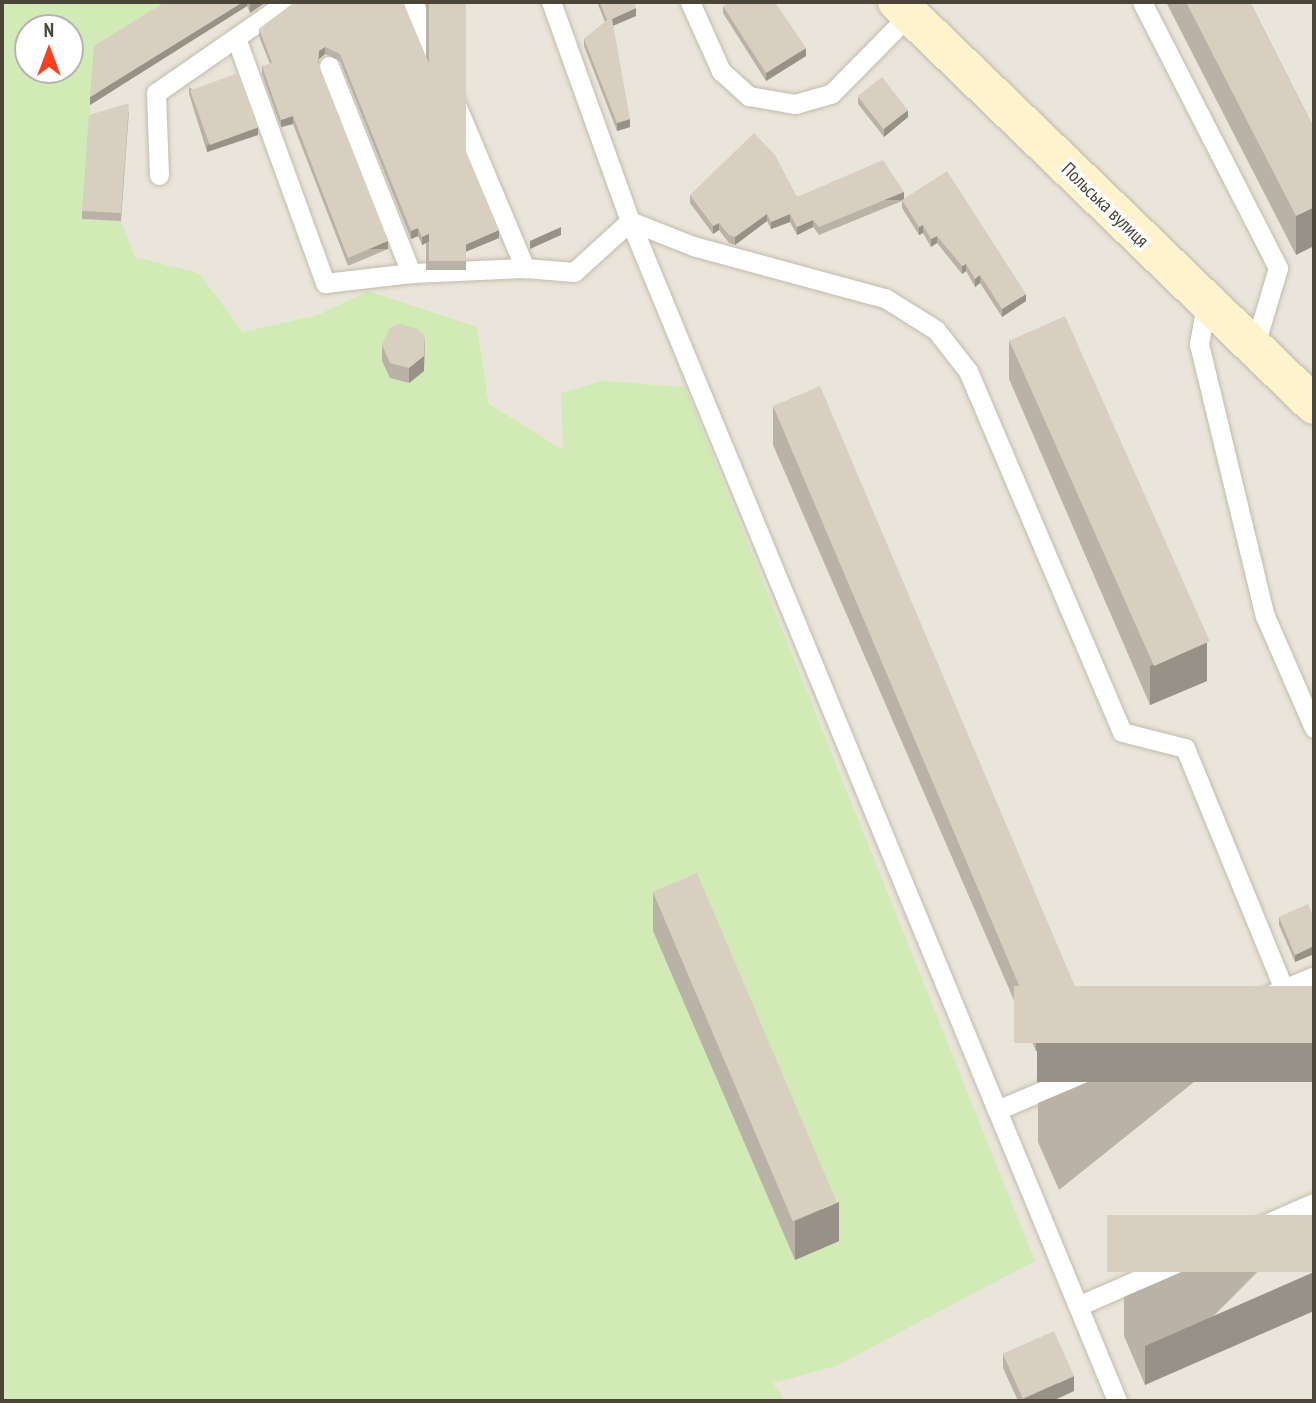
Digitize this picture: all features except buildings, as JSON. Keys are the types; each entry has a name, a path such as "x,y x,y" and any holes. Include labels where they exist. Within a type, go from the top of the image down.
{"street":[{"name":"Польська вулиця","path":"903,8 1206,304 1314,405"}],"lane":[{"path":"159,175 156,93 287,2"},
{"path":"414,2 525,268"},
{"path":"551,2 630,221 1117,1401"},
{"path":"690,2 721,71 749,96 795,104 831,94 903,8"},
{"path":"1142,2 1278,268 1254,348"},
{"path":"236,37 325,283 411,273 525,268 574,272 630,221"},
{"path":"329,66 411,273"},
{"path":"630,221 693,246 885,298 936,330 968,371 1122,732 1185,748 1284,989"},
{"path":"1206,304 1199,344 1265,616 1314,728"},
{"path":"997,1110 1314,976"},
{"path":"1078,1306 1314,1203"}],"shaded area":[{"path":"177,2 1314,2 1314,1401 785,1401 772,1383 515,568 477,328 368,291 317,315 243,332 199,273 135,257 82,219 94,54"}],"green space":[{"path":"2,2 177,2 94,54 83,219 121,221 135,257 199,273 243,332 317,315 368,291 477,327 489,404 563,450 561,393 602,381 685,387 1035,1261 836,1366 773,1383 785,1401 2,1401"}]}
